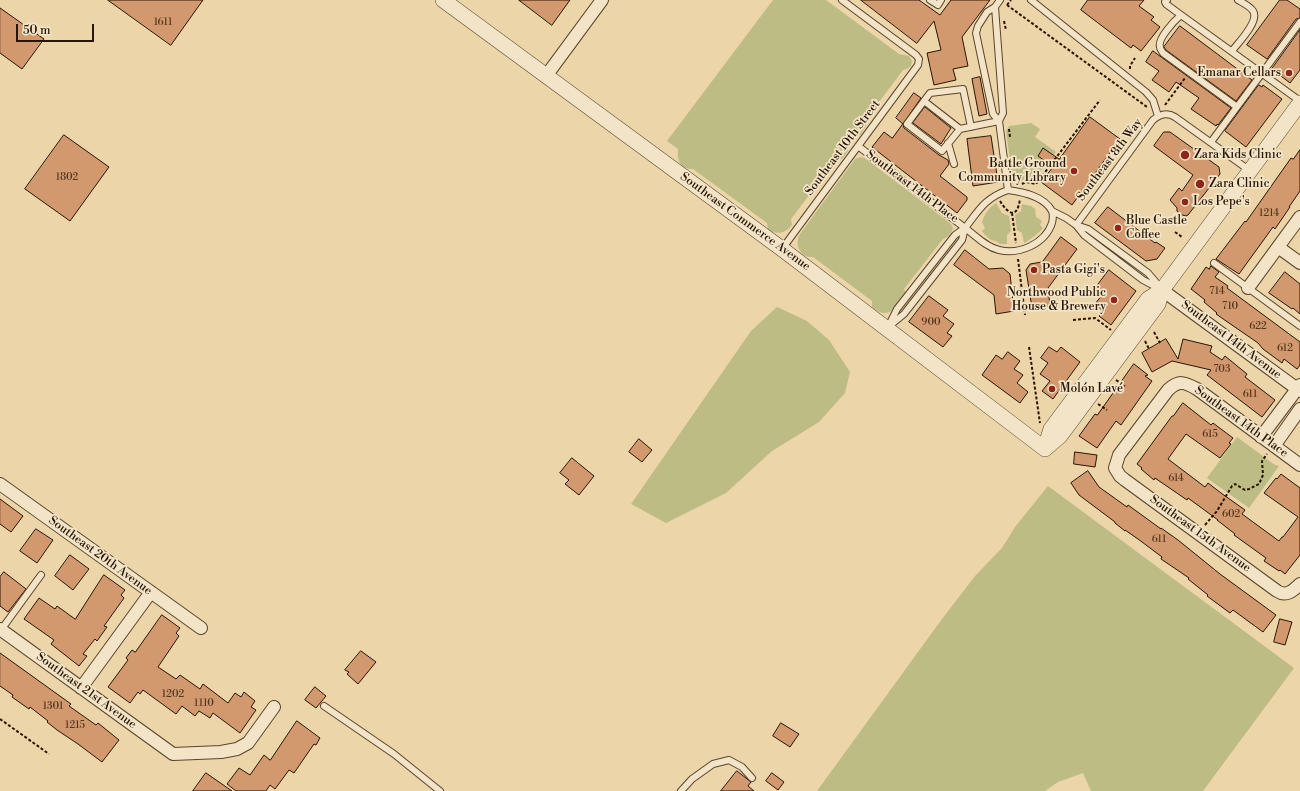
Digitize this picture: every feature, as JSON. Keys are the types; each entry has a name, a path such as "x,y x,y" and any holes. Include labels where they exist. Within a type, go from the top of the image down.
{"street":[{"name":"Southeast Commerce Avenue","path":"443,0 782,249 1044,449 1051,429 1148,299 1162,290"},
{"path":"546,76 602,0"},
{"path":"1162,290 1300,102"},
{"path":"1248,288 1300,217"},
{"path":"1278,247 1300,264"},
{"name":"Southeast 14th Avenue","path":"1162,290 1299,388"},
{"name":"Southeast 14th Place","path":"1115,468 1119,455 1168,390 1174,384 1181,382 1187,383 1197,389 1300,465"},
{"path":"1261,437 1299,388"},
{"path":"1274,446 1300,409"},
{"name":"Southeast 15th Avenue","path":"1115,468 1120,476 1281,594 1289,593 1300,584"},
{"name":"Southeast 20th Avenue","path":"0,484 200,628"},
{"path":"81,688 152,592"},
{"name":"Southeast 21st Avenue","path":"1,630 173,754 221,752 237,749 248,743 274,707"}],"lane":[{"path":"930,0 938,5 941,0"},
{"path":"1000,0 995,8 987,12 978,26 976,33 993,114 999,121 1008,190"},
{"path":"1031,0 1146,92 1153,100 1158,116"},
{"path":"1166,0 1166,4 1300,102"},
{"path":"1232,51 1253,24 1255,18 1253,11 1238,0"},
{"name":"Southeast 10th Street","path":"782,249 918,65 919,59 916,55 846,1"},
{"path":"995,8 1003,113 999,121"},
{"path":"1181,15 1174,21 1160,41 1159,47 1163,53 1237,107"},
{"path":"1250,170 1211,142 1300,22"},
{"path":"971,127 963,89 930,93 907,124 942,152 960,129 971,127 999,121"},
{"path":"924,101 960,129"},
{"name":"Southeast 8th Way","path":"1076,225 1153,120 1158,116 1170,114 1211,142"},
{"path":"948,143 954,164"},
{"name":"Southeast 14th Place","path":"858,146 965,228"},
{"path":"887,329 898,309 955,234 965,228 985,203 996,194 1008,190 1030,195 1044,202 1052,211 1053,218 1044,237 1030,247 1017,250 1005,251 992,248 965,228"},
{"name":"Southeast 14th Avenue","path":"1052,211 1076,225 1088,229 1148,273 1162,290"},
{"path":"1214,262 1300,326"},
{"path":"1,630 41,575"},
{"path":"324,706 394,754 440,791"},
{"path":"681,791 692,779 713,764 729,760 742,767 752,778"}],"path":[{"path":"1008,5 1149,109"},
{"path":"1128,70 1130,69 1130,66 1135,58"},
{"path":"1165,105 1186,76"},
{"path":"1018,184 1026,182 1036,184 1100,100"},
{"path":"1012,213 1018,210 1020,198"},
{"path":"1000,200 1007,211 1012,213"},
{"path":"1012,213 1025,315"},
{"path":"1175,232 1182,237"},
{"path":"1073,320 1095,318 1112,330"},
{"path":"1153,331 1160,343"},
{"path":"1029,347 1040,424"},
{"path":"1113,378 1125,386"},
{"path":"1096,402 1107,410"},
{"path":"1198,533 1216,511 1234,484 1245,490 1260,484 1263,475 1262,461 1274,446"},
{"path":"0,719 49,754"}],"shaded area":[{"path":"773,0 826,0 899,54 909,56 912,61 911,66 903,70 865,121 866,126 860,135 854,135 847,145 848,151 842,159 836,160 791,219 792,225 780,233 768,229 767,223 693,169 682,166 678,157 678,149 667,141"},
{"path":"1031,123 1040,129 1035,137 1056,152 1033,181 1018,181 1016,180 1015,176 1012,176 1006,131 1009,126"},
{"path":"860,157 865,158 951,224 953,228 950,235 943,239 904,289 906,293 896,307 888,313 878,311 872,307 872,301 813,257 808,257 802,253 798,246 798,238 800,234 855,159"},
{"path":"996,203 1002,213 1009,216 1011,231 1007,235 1007,244 1000,244 991,240 982,231 985,228 982,222 984,216"},
{"path":"1022,204 1031,206 1035,209 1036,217 1042,221 1040,225 1043,228 1035,236 1024,243 1022,233 1017,230 1015,215 1021,211"},
{"path":"777,307 807,321 829,340 850,372 845,393 819,422 772,451 726,493 666,523 631,504 751,331"},
{"path":"1237,437 1275,465 1279,466 1249,508 1207,478"},
{"path":"1048,486 1294,668 1203,791 1091,791 1083,773 1058,782 1045,791 817,791 942,619 975,576 1002,548 1015,527"}],"building":[{"path":"108,0 203,0 171,45"},
{"path":"519,0 570,0 552,25"},
{"path":"861,0 919,0 940,15 951,0 990,0 962,37 968,66 953,69 956,80 934,85 927,53 941,50 934,21 917,43"},
{"path":"1088,0 1144,0 1139,6 1154,17 1151,20 1160,27 1141,51 1133,45 1131,48 1081,10"},
{"path":"1280,0 1287,0 1300,9 1300,18 1296,19 1267,59 1247,45"},
{"path":"0,8 44,39 22,69 0,53"},
{"path":"1180,26 1252,80 1236,101 1166,50 1164,47"},
{"path":"1300,30 1300,70 1290,83 1272,69"},
{"path":"1153,51 1231,108 1218,125 1217,124 1216,126 1191,109 1199,98 1176,82 1169,92 1152,80 1159,71 1146,62"},
{"path":"980,77 987,114 979,116 972,79"},
{"path":"1259,85 1262,87 1263,85 1282,99 1246,147 1225,131"},
{"path":"914,93 921,98 903,124 896,118"},
{"path":"925,107 951,128 941,144 913,123"},
{"name":"Battle Ground Community Library","path":"1090,117 1120,139 1072,205 1041,182 1053,167 1038,156 1043,148 1059,159"},
{"path":"903,124 904,128 939,155 948,160 949,164 940,176 967,197 967,200 957,213 872,147 884,132 892,138"},
{"path":"1164,132 1170,132 1219,167 1220,174 1186,216 1179,214 1177,208 1170,200 1179,188 1182,191 1193,175 1154,146"},
{"path":"64,135 109,167 70,221 25,189"},
{"path":"991,136 998,182 973,186 967,139"},
{"path":"1300,150 1300,191 1275,229 1273,227 1239,274 1216,259 1245,221 1246,222 1291,158 1293,159"},
{"path":"1108,207 1155,243 1156,242 1165,248 1157,259 1146,261 1095,223"},
{"path":"1061,237 1077,249 1048,288 1050,306 1032,308 1026,270 1030,264 1042,262"},
{"path":"965,250 989,269 1003,268 1010,274 1014,311 996,314 994,295 954,265"},
{"path":"1211,266 1219,272 1215,277 1228,286 1227,288 1300,342 1300,365 1297,369 1284,359 1282,363 1263,349 1258,343 1216,314 1217,313 1204,302 1205,300 1191,289 1206,267 1209,269"},
{"name":"Northwood Public House & Brewery","path":"1109,270 1136,291 1111,325 1099,316 1103,311 1095,304 1102,295 1094,290"},
{"path":"1285,272 1300,284 1300,314 1269,293"},
{"path":"929,296 948,310 943,316 954,324 947,333 952,336 943,347 909,322"},
{"path":"1166,339 1178,359 1183,339 1212,346 1210,352 1222,360 1225,356 1247,374 1245,377 1275,400 1262,417 1207,375 1211,370 1172,361 1152,372 1142,353"},
{"path":"1049,347 1057,352 1061,347 1080,362 1053,399 1042,391 1050,381 1040,374 1048,363 1041,358"},
{"path":"1008,352 1020,361 1014,369 1023,375 1017,383 1028,392 1020,403 982,375 996,355 1002,359"},
{"path":"1134,364 1148,375 1145,376 1152,381 1121,425 1116,421 1097,448 1079,436 1095,414 1097,415"},
{"path":"1183,403 1211,425 1213,423 1233,438 1229,443 1231,444 1220,458 1186,434 1168,459 1205,487 1208,483 1245,510 1242,514 1279,541 1298,517 1264,493 1281,474 1300,488 1300,555 1285,574 1264,561 1266,558 1234,535 1235,534 1218,520 1188,498 1187,500 1155,478 1154,480 1137,464"},
{"path":"639,439 652,450 642,462 629,452"},
{"path":"1075,452 1097,455 1095,467 1074,464"},
{"path":"572,458 594,476 579,495 565,484 569,480 560,473"},
{"path":"1088,471 1099,487 1127,507 1128,505 1178,540 1220,574 1276,615 1263,632 1233,610 1230,613 1207,596 1208,595 1188,579 1189,578 1161,559 1162,557 1125,531 1079,495 1071,483"},
{"path":"0,499 23,516 11,532 0,524"},
{"path":"36,529 53,540 37,563 20,551"},
{"path":"70,555 89,569 73,590 55,576"},
{"path":"4,572 26,589 8,612 0,606 0,577"},
{"path":"104,575 125,590 121,595 124,598 104,626 107,627 97,641 95,639 83,654 87,656 79,666 51,644 54,640 24,619 39,598 55,609 57,606 75,619"},
{"path":"162,615 180,628 176,633 179,636 158,667 176,679 180,675 200,689 203,684 228,703 235,693 241,697 244,692 255,701 251,707 256,710 240,733 213,713 210,718 199,711 195,716 182,706 176,714 143,690 140,694 138,692 130,703 108,687 128,660 126,658 132,650 135,652"},
{"path":"1280,619 1292,622 1285,645 1274,642"},
{"path":"361,651 376,662 358,684 347,674 349,672 345,670"},
{"path":"0,653 71,704 69,706 96,725 98,723 119,740 102,762 57,730 30,707 29,709 12,697 13,695 0,686"},
{"path":"315,687 326,696 316,708 305,700"},
{"path":"297,721 320,738 316,745 314,744 294,773 289,770 275,789 270,785 266,791 236,791 227,784 239,768 250,775 264,755 270,760"},
{"path":"781,723 799,734 790,747 773,736"},
{"path":"737,771 751,782 748,786 754,791 721,791"},
{"path":"206,773 232,791 193,791"},
{"path":"772,773 784,782 778,790 766,781"}],"place":[{"name":"Emanar Cellars","path":"1289,73"},
{"name":"Zara Kids Clinic","path":"1185,155"},
{"name":"Battle Ground Community Library","path":"1074,171"},
{"name":"Zara Clinic","path":"1200,184"},
{"name":"Los Pepe's","path":"1185,202"},
{"name":"Blue Castle Coffee","path":"1118,228"},
{"name":"Pasta Gigi's","path":"1034,270"},
{"name":"Northwood Public House & Brewery","path":"1114,300"},
{"name":"Molón Lavé","path":"1052,389"}]}
